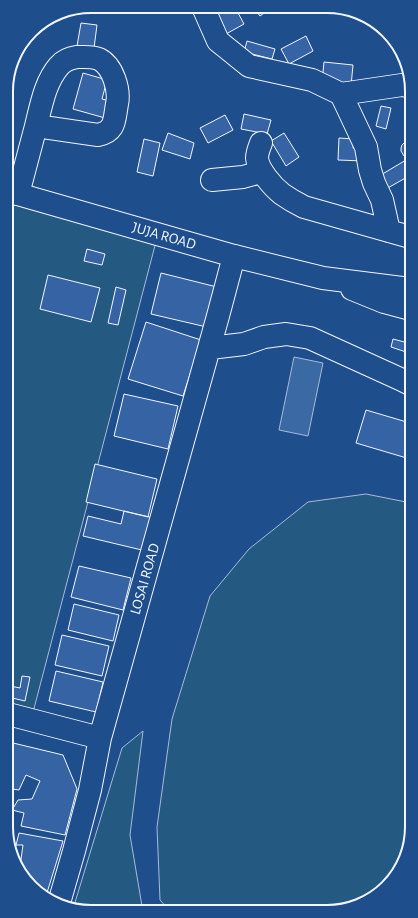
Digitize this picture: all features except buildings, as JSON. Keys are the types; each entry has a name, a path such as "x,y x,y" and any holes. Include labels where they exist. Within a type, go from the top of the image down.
{"street":[{"path":"206,13 218,41 249,66 312,80 341,94 404,85"},
{"path":"341,94 366,147 370,170 382,200 389,231"},
{"path":"13,189 36,126"},
{"path":"261,143 257,158 261,172 280,192 288,198 304,207 405,236"},
{"path":"212,180 243,177 261,172"},
{"name":"JUJA ROAD","path":"13,192 234,256 323,278 405,287"},
{"name":"LOSAI ROAD","path":"60,898 88,798 100,738 210,348 234,256"},
{"name":"JUJA ROAD","path":"323,278 384,302 405,308"},
{"path":"210,348 244,344 264,336 286,334 310,338 405,382"},
{"path":"13,715 100,738"}],"shaded area":[{"path":"13,193 158,234 31,720 13,715"},
{"path":"294,357 323,363 308,436 279,430"},
{"path":"366,494 405,502 405,832 401,852 389,874 378,886 361,897 347,902 327,905 164,905 160,900 157,827 172,719 210,596 249,549 308,502"},
{"path":"143,731 130,835 142,905 86,905 75,903 122,748"}]}
